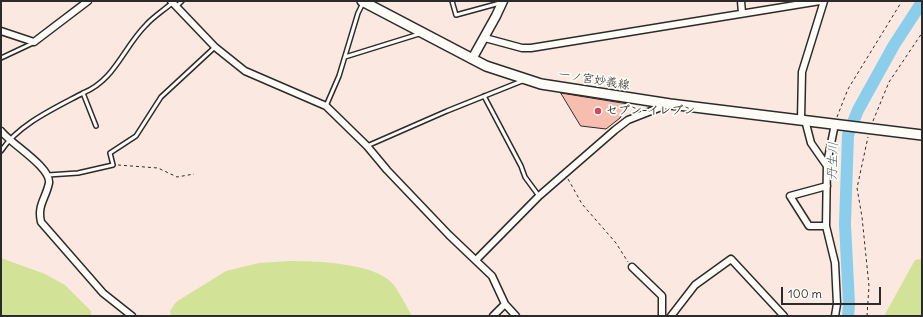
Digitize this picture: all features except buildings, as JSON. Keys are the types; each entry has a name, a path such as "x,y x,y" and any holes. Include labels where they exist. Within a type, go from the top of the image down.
{"main road":[{"name":"一ノ宮妙義線","path":"366,2 486,66 526,80 587,92 670,104 869,128"},
{"path":"869,128 922,135"}],"street":[{"path":"1,31 34,42 88,1"},
{"path":"741,1 742,13"},
{"path":"485,38 522,48 530,48 820,1"},
{"path":"824,1 802,72 803,120 811,143 827,166"},
{"path":"472,59 485,38 502,2"},
{"path":"174,3 215,47 245,71 326,106 367,146 387,170 449,236 492,276 505,304 516,316"},
{"path":"476,260 539,196 615,130 628,120 670,104"},
{"path":"835,316 837,304 834,263 826,226 827,166 837,124"},
{"path":"1,131 8,140 40,165 48,175 49,183 38,212 41,222 103,293 132,316"},
{"path":"826,226 809,226 790,196 827,186"},
{"path":"671,316 695,285 731,259 784,316"},
{"path":"632,267 662,296 662,316"},
{"path":"493,316 505,304"}],"lane":[{"path":"1,151 8,140 44,114 83,93 96,88 107,78 145,25 174,3 182,1"},
{"path":"452,1 456,15 502,2"},
{"path":"326,106 339,76 358,13 366,2"},
{"path":"345,57 422,33"},
{"path":"1,58 34,42"},
{"path":"48,175 78,173 113,165 110,152 136,136 161,97 215,47"},
{"path":"367,146 484,96 526,80"},
{"path":"83,93 96,126"},
{"path":"484,96 521,166 525,177 539,196"}],"path":[{"path":"837,124 848,89 902,1"},
{"path":"866,316 869,286 862,217 857,188 869,128 889,82 922,33"},
{"path":"113,165 158,168 178,177 194,174"},
{"path":"565,174 582,204 616,243 632,267"}],"green space":[{"path":"1,258 45,274 65,285 91,311 91,316 1,316"},
{"path":"922,259 922,316 884,316 915,260"},
{"path":"290,261 330,263 360,267 385,277 393,284 401,295 412,316 171,316 170,311 176,302 226,271 259,263"}],"waterway":[{"name":"丹生川","path":"848,316 849,304 845,224 848,135 858,110 894,45 922,2"}],"place":[{"name":"セブン-イレブン","path":"598,111"}]}
